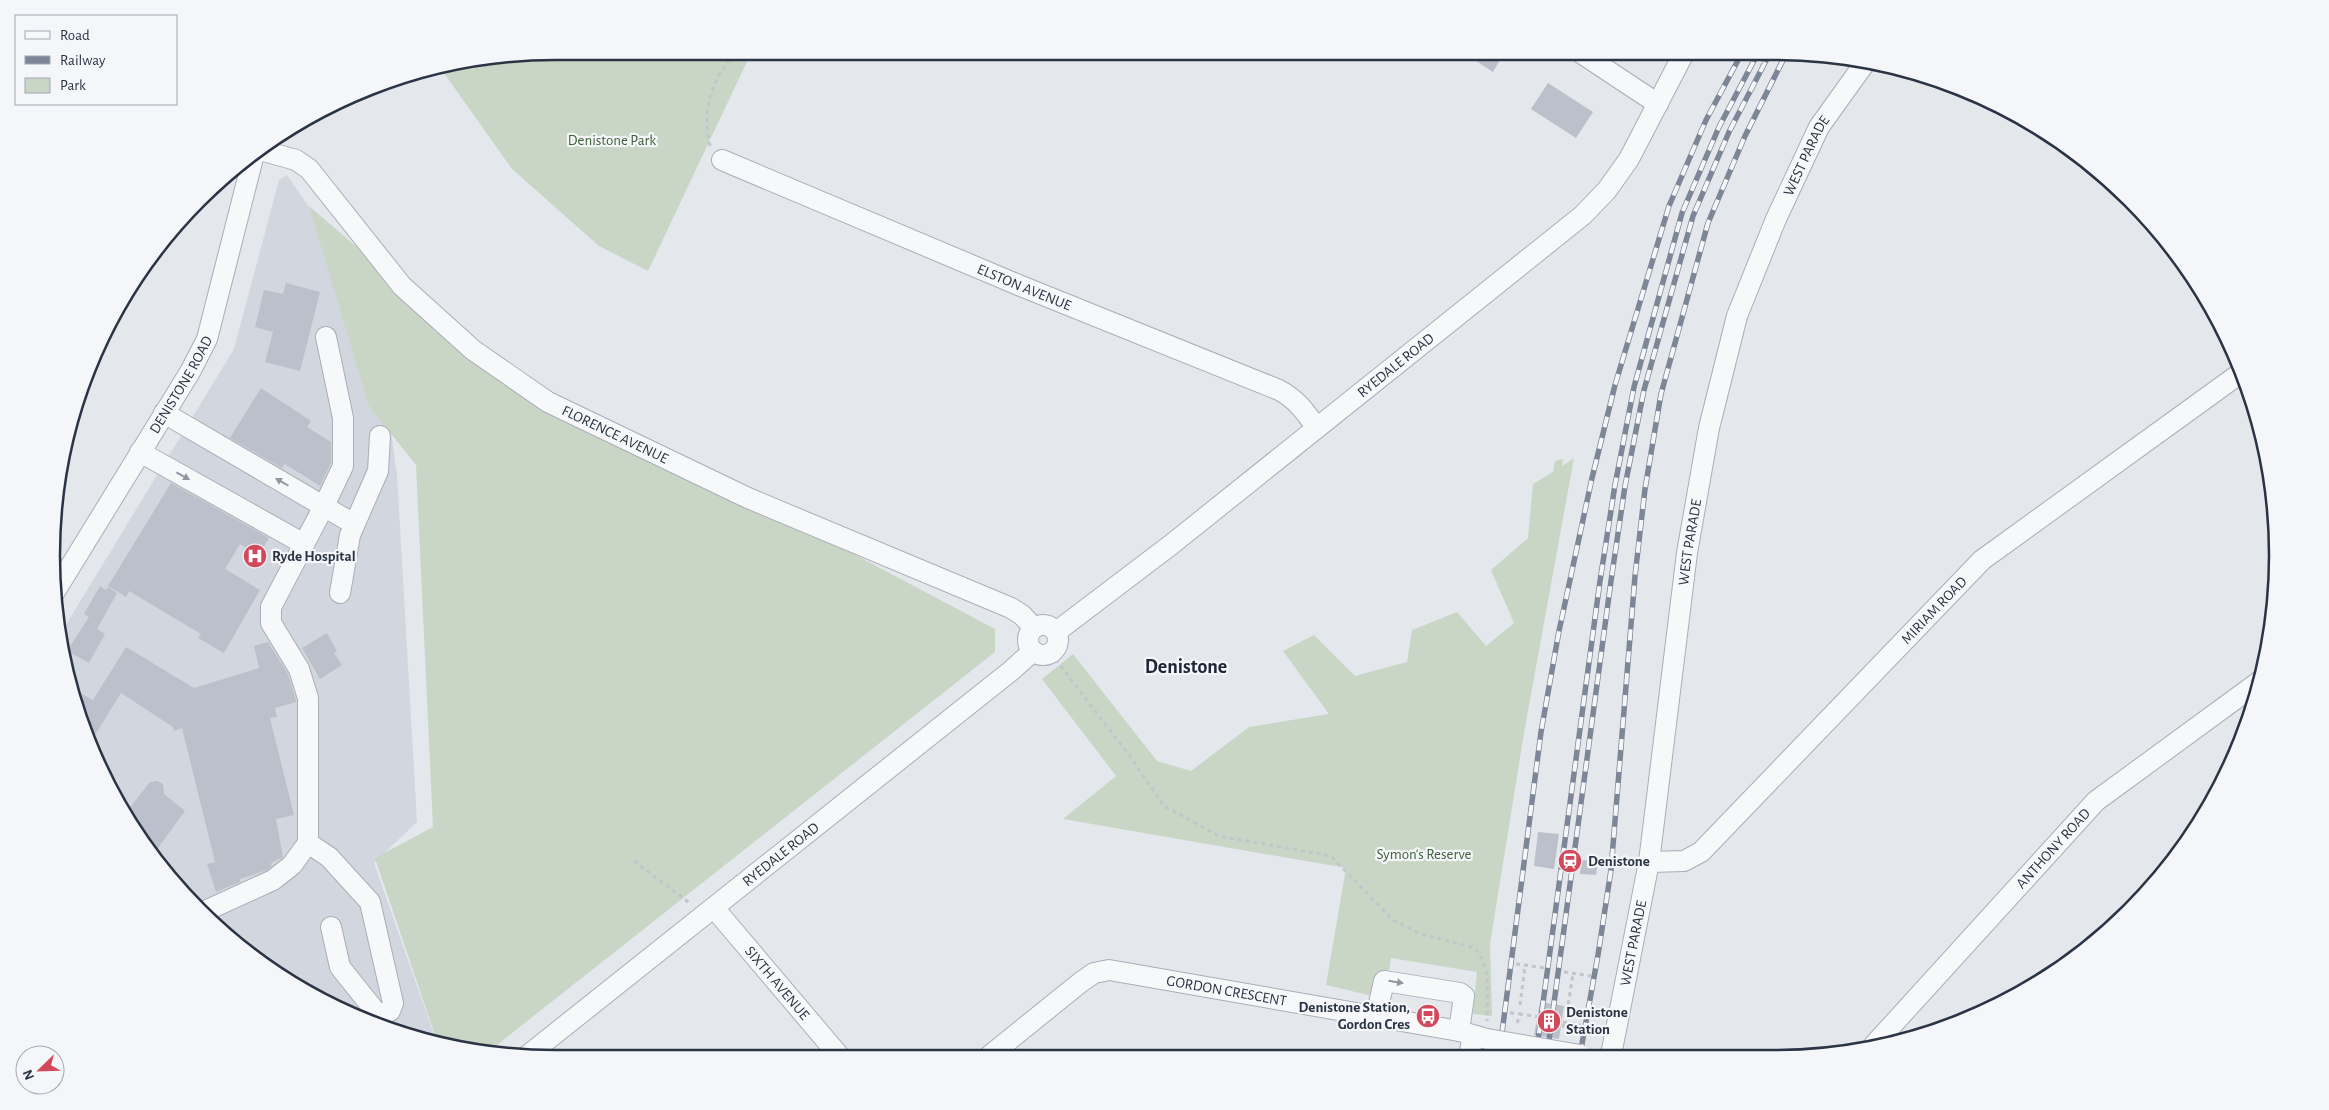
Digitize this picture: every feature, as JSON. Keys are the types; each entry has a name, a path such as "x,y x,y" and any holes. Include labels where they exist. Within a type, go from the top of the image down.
{"street":[{"path":"1592,60 1658,104"},
{"name":"RYEDALE ROAD","path":"1056,632 1172,544 1583,215 1607,190 1629,158 1680,60"},
{"name":"WEST PARADE","path":"1612,1050 1649,862 1687,553 1709,428 1738,316 1776,219 1819,127 1861,68"},
{"name":"FLORENCE AVENUE","path":"268,152 296,160 309,169 402,286 473,350 548,402 748,498 1011,608 1022,615 1034,628"},
{"name":"ELSTON AVENUE","path":"722,160 1020,286 1279,390 1292,396 1316,427"},
{"name":"DENISTONE ROAD","path":"61,582 207,339 251,164"},
{"path":"209,909 273,880 292,866 308,843 308,698 299,669 271,623 271,607 343,466 343,418 326,337"},
{"name":"MIRIAM ROAD","path":"1649,862 1684,862 1701,852 1982,560 2235,377"},
{"path":"164,413 354,524"},
{"path":"340,594 350,535 378,471 380,436"},
{"path":"140,452 304,544"},
{"path":"1039,625 1048,626 1056,632 1058,641 1042,652 1028,641 1030,632 1034,628 1039,625"},
{"name":"RYEDALE ROAD","path":"535,1049 1012,670 1042,652"},
{"name":"ANTHONY ROAD","path":"1881,1038 2096,801 2251,688"},
{"path":"308,843 329,857 370,902 393,1003 390,1011 378,1016 340,967 332,927"},
{"name":"SIXTH AVENUE","path":"709,911 834,1050"},
{"name":"GORDON CRESCENT","path":"997,1050 1081,982 1094,973 1109,970 1553,1050"},
{"path":"1376,1017 1382,982 1386,981 1460,993 1464,996 1473,1035 1470,1050"}],"path":[{"path":"722,160 710,148 706,117 710,94 730,60"},
{"path":"1042,652 1131,758 1164,806 1219,836 1331,856 1394,920 1421,934 1472,947 1479,952 1483,958 1486,975 1473,1035"},
{"path":"634,861 709,911"},
{"path":"1516,964 1546,968"},
{"path":"1520,1005 1525,966"},
{"path":"1564,972 1591,976"},
{"path":"1567,1012 1573,974"},
{"path":"1510,1013 1538,1017"},
{"path":"1517,1023 1520,1014"},
{"path":"1557,1021 1581,1025"},
{"path":"1563,1022 1564,1029"}],"shaded area":[{"name":"Ryde Hospital","path":"287,175 372,299 397,475 417,822 374,863 434,1035 396,1024 336,999 307,984 254,948 205,905 183,881 143,830 111,774 86,714 77,683 65,626 234,349 279,180"}],"green space":[{"name":"Denistone Park","path":"748,60 648,271 599,246 512,169 444,73 490,64 523,61"},
{"path":"309,206 533,398 748,498 995,629 995,652 495,1046 435,1035 375,858 433,827 416,465 369,406"},
{"name":"Symon's Reserve","path":"1574,458 1524,733 1490,944 1492,1016 1473,1014 1477,972 1391,958 1385,999 1326,985 1346,868 1063,819 1116,776 1042,679 1073,654 1157,761 1191,771 1249,727 1329,714 1283,651 1314,635 1355,676 1407,662 1412,630 1457,612 1486,646 1514,623 1491,570 1528,538 1533,484 1553,472 1555,461 1563,459 1562,466"}],"building":[{"path":"1475,60 1500,60 1493,72"},
{"path":"1548,83 1593,112 1576,138 1531,109"},
{"path":"286,283 320,292 300,371 265,362 273,332 255,327 264,290 283,294"},
{"path":"261,388 311,421 307,427 331,442 331,463 320,486 285,464 282,468 230,438"},
{"path":"171,483 269,538 258,556 240,544 225,569 260,590 224,653 198,638 201,634 129,591 126,597 108,586"},
{"path":"100,586 106,590 108,587 117,593 97,629 105,634 89,663 70,653 69,648 89,617 84,614"},
{"path":"327,633 337,651 334,653 342,665 320,679 302,648"},
{"path":"268,642 288,674 296,700 296,702 275,708 277,717 270,718 294,815 276,819 283,857 271,863 272,866 267,870 240,879 240,882 216,892 207,864 215,862 182,728 174,731 173,727 121,693 95,736 80,693 93,700 126,647 194,688 259,668 254,646"},
{"path":"157,781 163,784 164,794 185,811 157,849 130,808 150,782"},
{"path":"1538,832 1559,834 1554,869 1534,866"},
{"path":"1581,860 1598,861 1596,875 1580,874"},
{"name":"Denistone Station","path":"1540,1002 1564,1006 1559,1039 1534,1035"}],"railway":[{"path":"1500,1050 1541,732 1559,631 1592,478 1615,385 1669,206 1706,120 1738,60"},
{"path":"1537,1050 1600,581 1615,485 1634,387 1682,213 1719,127 1754,60"},
{"path":"1548,1050 1611,581 1625,486 1644,390 1693,216 1729,132 1766,60"},
{"path":"1581,1050 1611,870 1635,576 1645,489 1661,394 1708,223 1745,136 1783,60"}],"place":[{"name":"Ryde Hospital","path":"255,556"},
{"name":"Denistone","path":"1570,861"},
{"name":"Denistone Station, Gordon Cres","path":"1428,1016"},
{"name":"Denistone Station","path":"1549,1021"}],"district":[{"name":"Denistone","path":"1186,666"}]}
